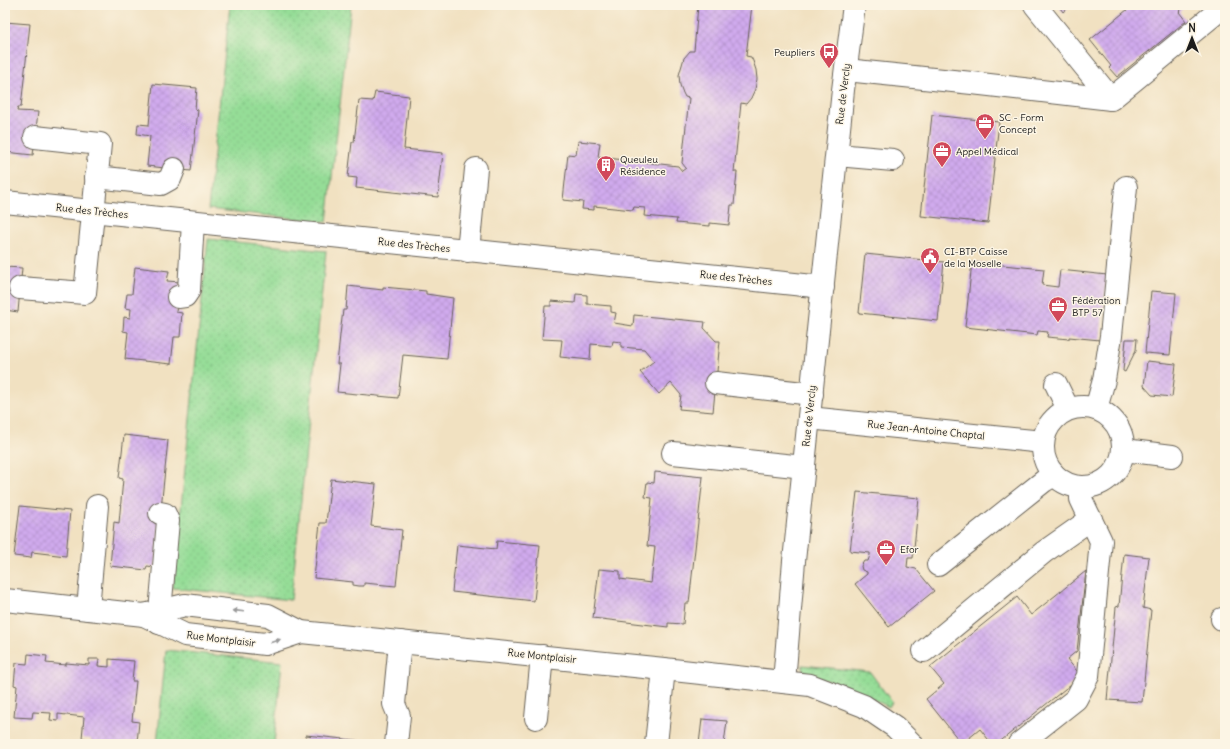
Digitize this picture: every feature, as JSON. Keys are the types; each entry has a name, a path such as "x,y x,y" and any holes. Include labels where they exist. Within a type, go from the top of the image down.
{"street":[{"name":"Rue de Vercly","path":"784,682 794,561 854,5"},
{"path":"1035,5 1111,99"},
{"path":"846,70 1111,99 1222,8 1220,5"},
{"path":"20,288 85,293 100,144 35,138"},
{"path":"837,155 893,160"},
{"path":"96,177 161,184 170,179 174,169"},
{"path":"468,251 476,169"},
{"path":"1096,408 1104,380 1111,336 1126,186"},
{"name":"Rue des Trèches","path":"5,202 823,287"},
{"path":"178,297 185,296 189,290 193,222"},
{"path":"716,383 812,394"},
{"path":"1056,384 1068,409"},
{"path":"1082,407 1096,408 1111,418 1121,433 1124,450 1120,465 1110,478 1097,485 1081,488 1066,484 1054,475 1047,466 1043,454 1043,442 1047,428 1056,417 1068,409 1082,407"},
{"name":"Rue Jean-Antoine Chaptal","path":"809,418 1043,442"},
{"path":"1124,450 1172,456"},
{"path":"673,453 804,467"},
{"path":"938,566 1044,481 1054,475"},
{"path":"1019,744 1076,698 1088,676 1101,541 1081,499 1081,488"},
{"path":"88,609 97,506"},
{"path":"154,616 168,521 165,514 160,513"},
{"path":"924,651 1044,552 1091,520"},
{"name":"Rue Montplaisir","path":"5,600 154,616 186,605 268,614 300,632 784,682"},
{"name":"Rue Montplaisir","path":"154,616 185,635 265,644 300,632"},
{"path":"396,744 399,716 394,704 400,642"},
{"path":"536,718 542,656"},
{"path":"656,744 664,669"},
{"path":"784,682 818,688 864,706 896,727 912,744"}],"green space":[{"path":"230,5 351,5 327,222 208,209"},
{"path":"208,239 326,251 291,600 173,588"},
{"path":"166,650 282,662 274,744 157,744"},
{"path":"802,665 870,672 892,702 889,707 846,686 809,675 803,670"}],"building":[{"path":"698,5 752,5 746,56 751,57 753,61 757,79 751,98 746,104 741,103 734,172 737,172 734,205 731,205 729,225 710,223 710,226 676,223 677,219 644,216 645,208 634,207 633,210 594,206 594,210 582,209 583,202 563,200 568,154 576,155 578,141 600,143 598,157 678,166 682,171 686,168 682,163 689,98 685,97 683,93 679,75 684,58 690,51 694,51"},
{"path":"1058,5 1071,5 1063,12"},
{"path":"1133,5 1181,5 1183,8 1179,12 1186,21 1117,77 1109,68 1111,66 1090,40"},
{"path":"5,22 30,24 21,107 18,107 17,111 38,112 33,155 5,152"},
{"path":"153,84 197,88 195,109 198,110 191,171 147,166 150,136 137,134 138,124 149,125"},
{"path":"375,92 409,96 404,149 443,153 438,197 356,188 357,178 348,177 359,100 373,101"},
{"path":"932,115 999,122 988,223 921,216"},
{"path":"865,254 944,262 938,321 859,313"},
{"path":"972,262 1044,269 1042,285 1058,287 1060,270 1107,275 1100,340 1069,337 1069,339 1047,337 1048,332 1038,331 1037,335 965,327"},
{"path":"5,267 22,268 18,312 5,310"},
{"path":"135,267 169,271 167,281 180,282 176,312 182,313 180,337 174,337 171,364 125,359 128,332 123,331 124,317 130,318 131,309 125,308 127,294 132,294"},
{"path":"348,286 383,290 383,287 426,291 426,294 453,298 447,359 403,355 398,398 337,392 340,364 337,364 340,335 343,310 346,310"},
{"path":"1151,291 1176,293 1170,355 1145,353"},
{"path":"576,294 587,295 587,304 611,306 611,312 616,313 614,323 633,326 634,315 705,322 704,328 716,341 720,341 713,412 679,409 681,395 671,383 659,394 640,372 654,361 644,349 621,347 621,342 613,341 612,346 591,344 590,360 560,357 562,340 542,339 545,306 551,306 551,301 575,303"},
{"path":"1126,339 1137,339 1136,350 1125,372 1123,371"},
{"path":"1147,361 1176,364 1172,397 1152,395 1144,386"},
{"path":"124,435 168,440 155,567 147,566 146,570 110,566 114,522 119,523 123,479 119,478"},
{"path":"655,472 703,477 689,603 685,603 683,624 668,623 668,627 593,618 599,569 620,571 620,579 651,583 655,547 647,546 652,498 645,497 647,482 654,483"},
{"path":"331,479 376,484 371,526 402,530 396,586 364,583 364,586 359,586 353,585 353,582 314,578 320,523 326,523"},
{"path":"857,492 919,498 913,558 908,558 907,567 916,569 934,591 889,627 855,584 867,574 867,572 862,570 861,566 864,561 868,561 870,555 870,553 850,551"},
{"path":"20,506 70,511 66,556 32,552 31,558 14,556"},
{"path":"497,541 540,545 534,601 452,592 457,545 496,549"},
{"path":"1124,554 1149,557 1143,608 1151,610 1142,702 1107,700 1116,607 1119,606"},
{"path":"1086,571 1077,651 1067,659 1081,676 997,744 992,744 980,729 962,744 926,699 944,684 930,667 1017,597 1031,615"},
{"path":"28,654 47,656 46,663 66,665 66,663 89,665 89,659 99,659 98,666 109,667 109,659 134,661 132,681 136,681 132,721 139,722 137,743 127,742 126,744 91,744 91,739 82,738 84,717 58,714 58,721 50,720 51,713 33,712 32,718 14,717 17,686 14,685 16,663 27,664"},
{"path":"702,719 727,721 724,744 699,744"},
{"path":"306,735 382,743 382,744 305,744"}],"place":[{"name":"Peupliers","path":"829,69"},
{"name":"SC - Form Concept","path":"985,140"},
{"name":"Appel Médical","path":"942,168"},
{"name":"Queuleu Résidence","path":"606,182"},
{"name":"CI-BTP Caisse de la Moselle","path":"930,274"},
{"name":"Fédération BTP 57","path":"1058,323"},
{"name":"Efor","path":"886,566"}]}
